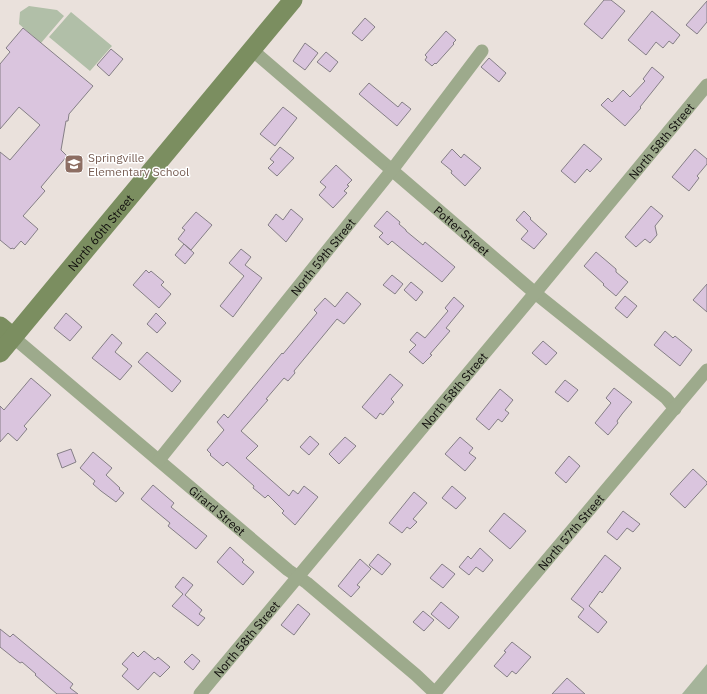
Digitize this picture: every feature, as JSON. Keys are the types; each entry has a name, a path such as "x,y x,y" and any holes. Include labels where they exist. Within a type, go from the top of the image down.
{"main road":[{"name":"North 60th Street","path":"0,353 7,332 252,50 293,0"}],"street":[{"name":"Potter Street","path":"252,50 535,293 666,398 675,409"},
{"name":"North 59th Street","path":"160,460 392,170 482,50"},
{"name":"North 58th Street","path":"200,694 707,85"},
{"name":"Girard Street","path":"7,332 160,460 288,570 298,576 416,675 435,693"},
{"name":"North 57th Street","path":"435,693 707,370"}],"green space":[{"path":"29,6 57,10 64,16 41,43 19,24 20,12"},
{"path":"71,12 112,46 90,71 49,37"},
{"path":"707,664 707,694 682,694"}],"building":[{"path":"604,0 611,0 625,11 602,39 584,24"},
{"path":"707,1 707,22 697,34 686,25"},
{"path":"652,11 680,35 673,44 669,41 663,48 656,42 646,55 628,40"},
{"path":"365,18 375,27 362,41 352,33"},
{"name":"Springville Elementary School","path":"23,28 93,86 69,114 68,121 66,121 61,150 67,156 41,187 45,191 23,216 38,229 25,245 21,241 14,249 11,249 0,240 0,152 10,160 40,125 19,107 0,129 0,64 10,52 6,48"},
{"path":"446,31 456,40 436,64 435,63 432,66 425,60 427,57 425,55"},
{"path":"305,43 318,53 305,70 293,61"},
{"path":"111,49 123,59 109,76 97,65"},
{"path":"326,52 338,62 330,72 317,62"},
{"path":"489,58 506,73 499,82 481,67"},
{"path":"652,67 664,77 640,107 641,108 625,126 601,105 608,98 612,102 623,90 630,97 645,81 643,79"},
{"path":"369,83 398,107 402,102 411,109 397,126 359,94"},
{"path":"283,107 297,118 275,146 260,134"},
{"path":"584,144 602,159 590,172 587,169 575,183 561,171"},
{"path":"280,147 294,158 277,176 268,168 274,162 270,159"},
{"path":"452,149 461,158 464,154 481,168 465,186 451,173 452,171 441,162"},
{"path":"695,149 707,159 707,164 697,176 699,178 689,191 672,177"},
{"path":"336,165 352,180 344,191 347,193 333,208 319,195 326,187 320,182"},
{"path":"651,206 663,216 655,226 657,235 650,243 645,239 636,247 625,237"},
{"path":"291,209 303,219 286,242 268,225 276,214 283,220"},
{"path":"387,211 400,222 399,224 406,231 423,245 425,242 455,267 442,282 392,241 388,245 379,237 383,233 374,226"},
{"path":"524,211 531,218 530,219 547,234 534,249 521,239 528,231 516,220"},
{"path":"196,212 212,225 191,250 178,239 185,230 182,228"},
{"path":"184,244 194,253 185,264 175,255"},
{"path":"241,249 251,257 245,265 262,278 233,317 220,306 244,276 229,263"},
{"path":"596,252 616,269 616,272 628,282 616,296 584,266"},
{"path":"146,270 149,273 151,271 164,282 161,285 171,294 159,308 133,285"},
{"path":"392,275 403,284 395,294 383,285"},
{"path":"411,282 423,292 416,301 404,290"},
{"path":"707,284 707,312 693,300"},
{"path":"347,292 361,304 344,324 337,319 294,371 295,373 288,381 284,378 266,399 268,400 241,431 258,446 246,458 289,496 293,490 298,494 304,486 318,497 295,525 282,513 284,511 268,495 265,498 227,462 223,466 210,455 211,454 207,450 224,430 217,422 224,414 228,418 317,313 314,310 325,298 335,307"},
{"path":"625,296 637,306 627,318 615,308"},
{"path":"454,297 464,306 446,328 450,331 430,354 432,355 423,364 409,352 416,345 410,340 417,332 425,338 448,311 445,308"},
{"path":"66,313 82,327 70,341 54,328"},
{"path":"156,313 166,323 157,333 147,324"},
{"path":"665,331 673,338 675,336 692,350 680,366 654,345"},
{"path":"112,334 122,343 115,352 132,366 120,380 92,358"},
{"path":"543,341 557,353 546,365 532,353"},
{"path":"147,352 181,381 172,392 138,362"},
{"path":"390,374 403,385 391,399 394,402 383,415 380,413 376,419 362,407"},
{"path":"31,378 51,395 24,426 27,429 17,441 8,433 0,442 0,406 4,410"},
{"path":"565,380 578,390 568,402 555,392"},
{"path":"614,388 632,402 608,435 595,423 611,403 606,398"},
{"path":"500,389 513,400 505,410 509,413 502,422 498,419 489,430 476,419"},
{"path":"310,436 319,444 309,455 300,447"},
{"path":"345,437 356,446 339,464 329,454"},
{"path":"460,437 473,448 469,453 476,458 465,471 445,454"},
{"path":"71,449 76,462 62,468 57,454"},
{"path":"93,452 112,468 106,475 124,493 116,502 93,484 95,481 80,468"},
{"path":"569,456 580,466 566,483 555,473"},
{"path":"693,469 707,482 707,484 685,508 670,494"},
{"path":"153,485 174,503 171,507 207,536 196,549 168,526 170,523 141,499"},
{"path":"452,486 466,498 456,509 442,498"},
{"path":"414,492 427,503 413,519 417,522 410,529 407,527 402,533 389,523"},
{"path":"623,511 640,524 633,532 627,528 617,540 607,532"},
{"path":"504,513 526,531 510,549 489,531"},
{"path":"230,547 244,560 242,562 254,572 243,585 217,562"},
{"path":"480,548 493,560 483,572 476,567 469,575 459,567 468,556 471,559"},
{"path":"378,554 391,564 382,575 369,565"},
{"path":"605,555 621,568 602,593 600,591 589,606 607,622 598,633 578,617 584,609 571,599"},
{"path":"360,559 371,569 357,585 360,587 351,597 338,586"},
{"path":"442,564 455,574 443,588 430,578"},
{"path":"183,577 193,585 185,595 202,610 199,614 205,618 198,626 172,606 183,594 175,587"},
{"path":"441,602 459,617 449,629 431,614"},
{"path":"298,604 310,614 294,635 281,625"},
{"path":"423,611 434,620 424,631 413,622"},
{"path":"0,629 10,637 13,634 73,684 70,688 78,694 57,694 22,662 20,663 0,647"},
{"path":"512,642 531,657 516,674 512,671 507,677 494,666"},
{"path":"144,651 155,660 158,657 170,667 160,677 154,672 138,690 122,676 128,669 122,664 133,652 138,657"},
{"path":"192,654 200,661 193,670 184,662"},
{"path":"567,678 585,694 552,694"}],"place":[{"name":"Springville Elementary School","path":"74,164"}]}
